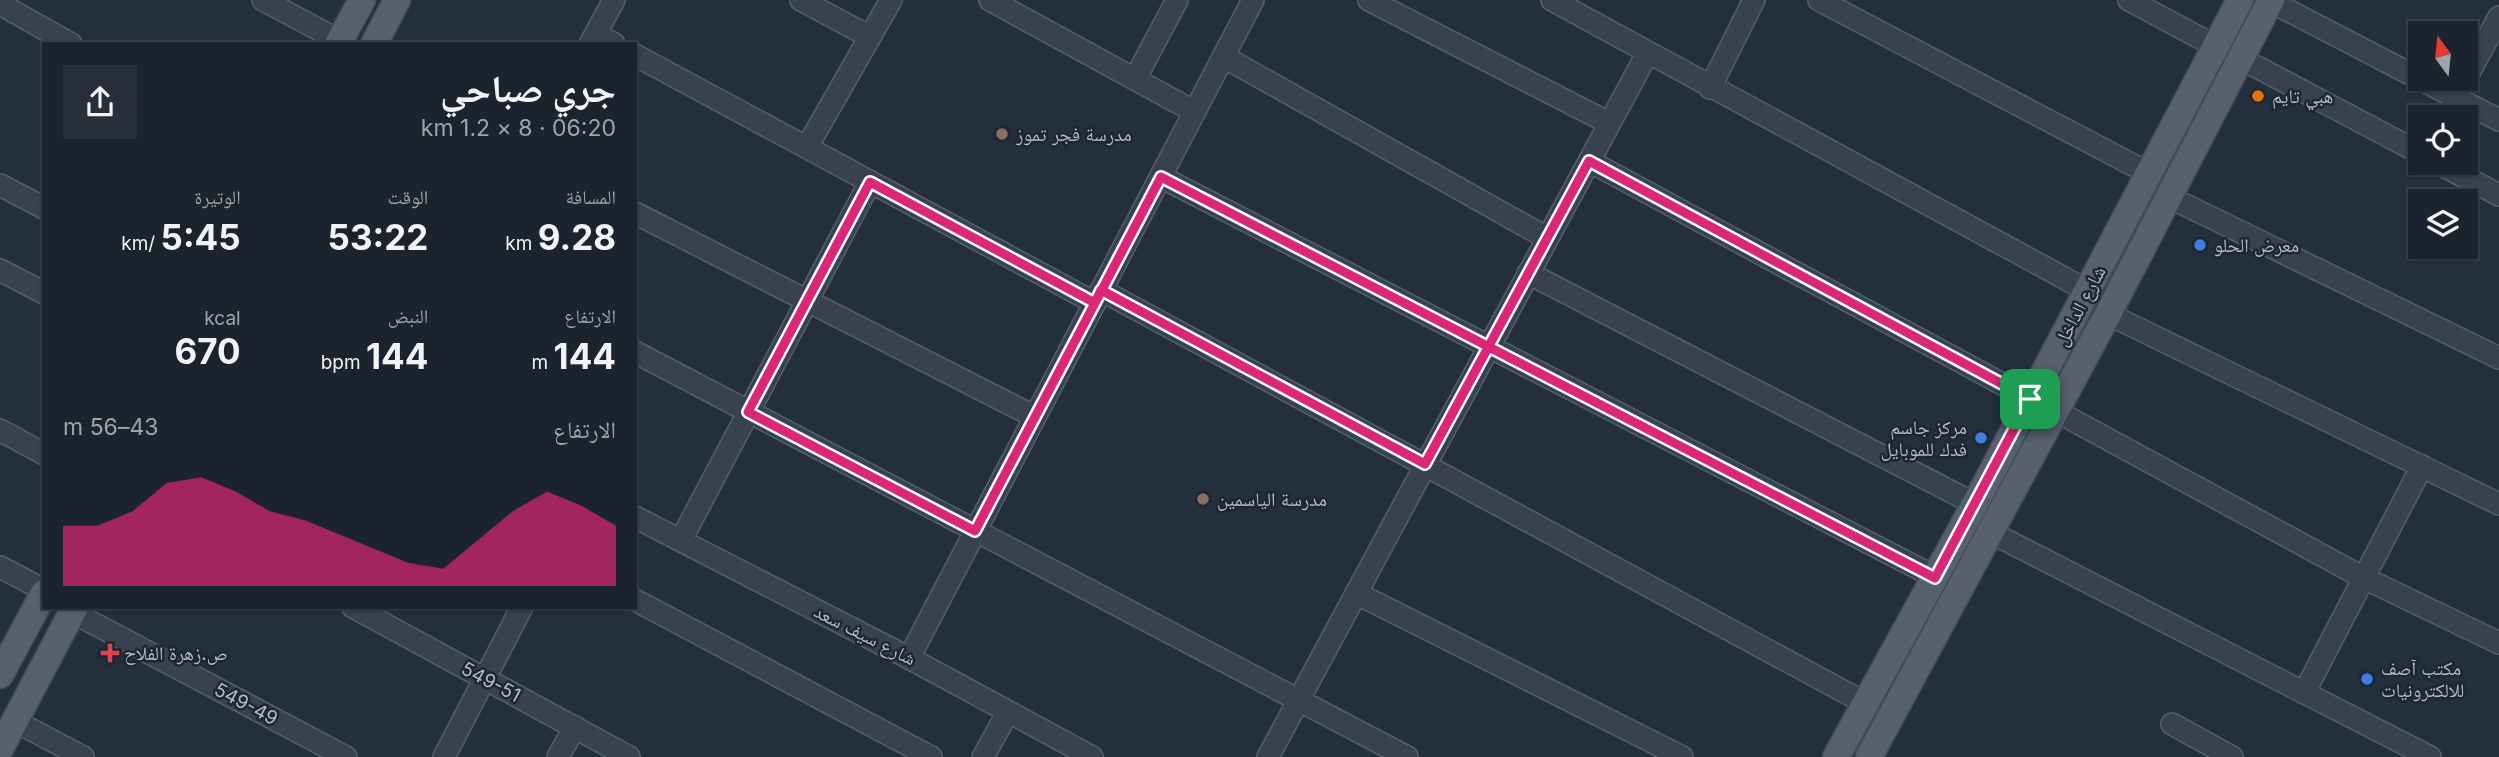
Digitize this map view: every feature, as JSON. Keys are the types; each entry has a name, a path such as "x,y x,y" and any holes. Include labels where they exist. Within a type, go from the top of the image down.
{"main road":[{"path":"339,42 362,0"},
{"path":"375,42 397,0"},
{"name":"شارع الداخل","path":"1836,757 1975,505 2240,0"},
{"name":"شارع الداخل","path":"1869,757 2108,314 2270,0"},
{"path":"0,675 42,596"},
{"path":"0,749 74,610"}],"street":[{"path":"263,0 339,42"},
{"path":"600,40 614,0"},
{"path":"801,0 870,37"},
{"path":"807,147 891,0"},
{"path":"990,0 1195,112"},
{"path":"1135,79 1177,0"},
{"path":"909,658 1254,0"},
{"path":"1369,0 1609,123"},
{"path":"1552,0 1647,54 2088,291"},
{"path":"1710,88 1754,0"},
{"path":"1819,0 2150,174"},
{"path":"2129,0 2215,46"},
{"path":"2270,0 2408,73"},
{"path":"0,4 67,42"},
{"path":"2456,97 2499,18"},
{"path":"1268,757 1647,54"},
{"path":"637,56 870,182 1425,464 1865,703"},
{"path":"1224,57 1547,238"},
{"path":"2240,58 2408,147"},
{"path":"2444,91 2499,120"},
{"path":"1589,161 2030,399"},
{"path":"2461,175 2499,195"},
{"path":"1161,177 1935,578"},
{"path":"681,540 870,182"},
{"path":"0,185 42,207"},
{"path":"2168,196 2499,358"},
{"path":"637,215 1035,417"},
{"path":"0,270 42,292"},
{"path":"1528,273 1975,505"},
{"path":"2108,314 2422,466 2496,496"},
{"path":"637,353 1407,757"},
{"path":"2056,411 2362,577 2499,643"},
{"path":"0,430 42,453"},
{"path":"2304,693 2422,466"},
{"name":"شارع سيف سعد","path":"637,518 909,658 1092,757"},
{"path":"1990,532 2304,693 2388,748 2430,757"},
{"path":"0,567 42,591"},
{"path":"1356,593 1682,757"},
{"path":"637,601 931,757"},
{"name":"549-51","path":"357,609 629,757"},
{"path":"444,757 521,609"},
{"name":"549-49","path":"74,610 346,757"},
{"path":"983,757 1008,712"},
{"path":"15,721 83,757"},
{"path":"2172,724 2232,757"},
{"path":"558,757 575,727"}],"place":[{"name":"هبي تايم","path":"2258,96"},
{"name":"مدرسة فجر تموز","path":"1002,134"},
{"name":"معرض الحلو","path":"2200,245"},
{"name":"مركز جاسم فدك للموبايل","path":"1981,438"},
{"name":"مدرسة الياسمين","path":"1203,499"},
{"name":"ص.زهرة الفلاح","path":"110,653"},
{"name":"مكتب آصف للالكترونيات","path":"2367,679"}],"route":[{"path":"2030,399 1589,161 1489,347 1425,464 1101,290 1095,303 870,182 748,412 975,531 1095,303 1101,290 1161,177 1243,219 1325,262 1407,304 1489,347 1935,578 2030,399"}]}
